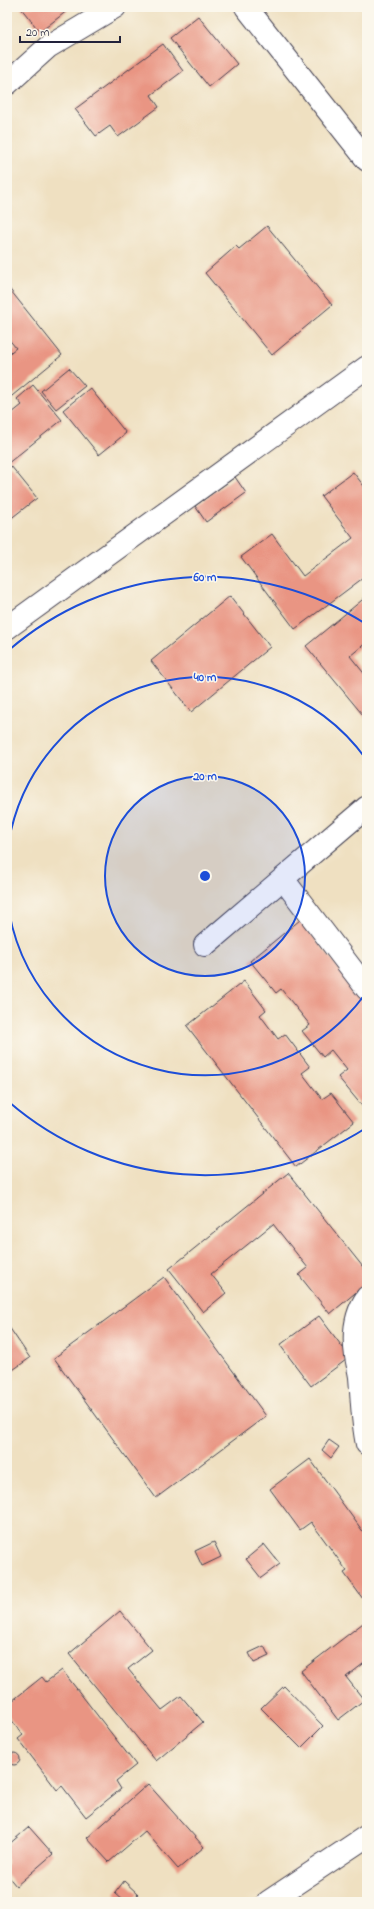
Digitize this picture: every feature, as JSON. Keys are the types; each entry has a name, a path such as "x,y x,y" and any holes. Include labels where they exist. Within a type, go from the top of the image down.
{"street":[{"path":"7,84 48,47 115,7"},
{"path":"246,7 367,160"},
{"path":"7,628 367,366"},
{"path":"205,945 367,806"},
{"path":"283,878 367,989"},
{"path":"367,1297 359,1314 354,1332 356,1356 360,1375 363,1423 367,1444"},
{"path":"268,1902 367,1836"}],"building":[{"path":"20,7 65,7 68,10 40,32"},
{"path":"198,16 237,64 209,87 170,38"},
{"path":"163,44 183,71 151,95 159,107 118,137 110,126 96,136 75,109"},
{"path":"267,226 332,305 272,355 205,273 236,246 239,249"},
{"path":"7,286 62,355 7,400 7,355 16,348 7,337"},
{"path":"69,368 85,386 56,409 41,391"},
{"path":"33,385 62,420 7,464 7,417 22,405 17,399"},
{"path":"90,388 126,433 99,455 63,410"},
{"path":"11,466 37,498 9,520 7,517 7,470"},
{"path":"353,472 367,490 367,575 295,629 241,557 272,534 303,576 353,538 321,496"},
{"path":"235,477 246,493 206,522 195,506"},
{"path":"230,596 270,647 191,712 151,661"},
{"path":"367,596 367,642 350,656 367,677 367,720 306,646"},
{"path":"300,920 367,1003 367,1103 362,1106 338,1077 347,1070 331,1050 323,1057 302,1031 310,1025 281,989 276,993 250,961"},
{"path":"244,981 266,1010 260,1015 278,1039 285,1034 310,1067 302,1073 322,1099 331,1093 354,1122 296,1167 187,1026"},
{"path":"288,1173 367,1272 367,1283 330,1314 299,1275 308,1268 273,1224 211,1274 226,1293 203,1312 169,1269"},
{"path":"164,1277 266,1416 156,1498 54,1358"},
{"path":"319,1316 350,1357 311,1386 280,1345"},
{"path":"7,1324 30,1358 7,1374"},
{"path":"329,1440 339,1447 331,1458 322,1450"},
{"path":"310,1459 367,1537 367,1596 363,1599 344,1573 347,1571 311,1522 300,1530 270,1489"},
{"path":"214,1542 221,1557 202,1566 195,1551"},
{"path":"264,1544 280,1564 261,1578 246,1559"},
{"path":"120,1611 152,1650 128,1669 162,1710 181,1696 203,1722 156,1761 69,1654"},
{"path":"367,1620 367,1661 346,1677 364,1700 338,1720 301,1671"},
{"path":"264,1646 269,1656 254,1663 249,1653"},
{"path":"62,1670 136,1765 116,1781 121,1789 86,1817 62,1786 57,1790 18,1739 23,1735 7,1714 7,1705 42,1677 46,1682"},
{"path":"284,1686 323,1726 301,1748 261,1708"},
{"path":"16,1753 19,1754 19,1764 12,1765 9,1764 8,1757 9,1754"},
{"path":"148,1784 204,1847 178,1869 145,1831 109,1862 87,1838"},
{"path":"29,1827 53,1854 16,1886 7,1875 7,1846"},
{"path":"124,1881 138,1894 131,1902 125,1902 115,1893"}]}
